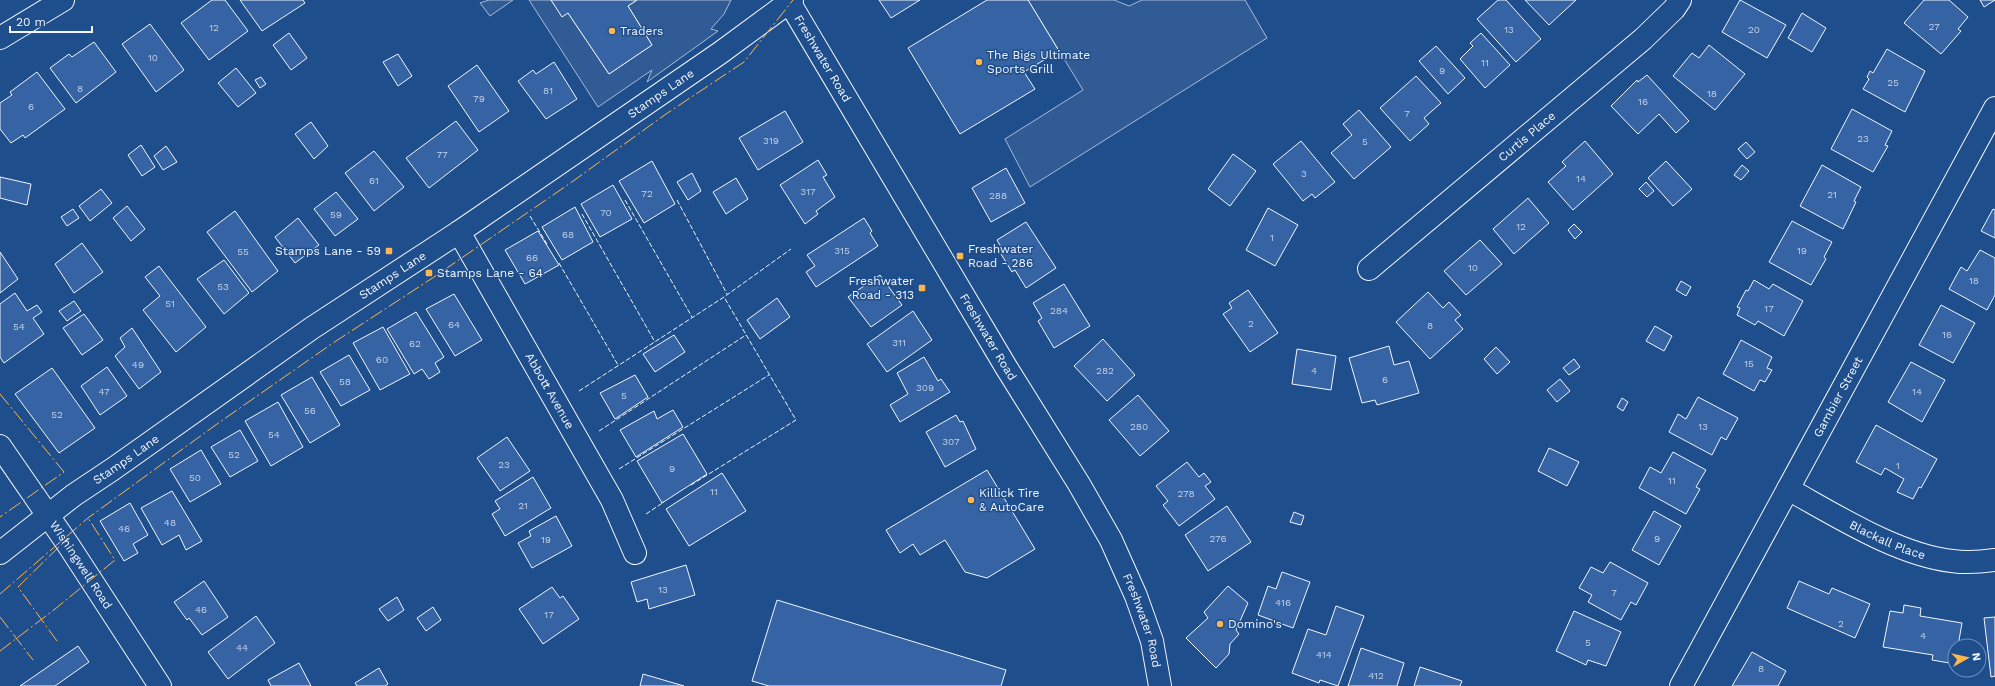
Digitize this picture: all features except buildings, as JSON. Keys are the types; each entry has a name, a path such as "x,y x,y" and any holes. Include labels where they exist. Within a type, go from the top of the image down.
{"street":[{"path":"0,38 63,0"},
{"name":"Curtis Place","path":"1369,269 1643,39 1674,9 1680,0"},
{"name":"Stamps Lane","path":"0,553 47,515 312,328 459,232 720,53 790,1"},
{"name":"Freshwater Road","path":"790,1 1006,367 1079,484 1111,540 1136,596 1152,641 1160,686"},
{"name":"Gambier Street","path":"1681,686 1995,108"},
{"name":"Abbott Avenue","path":"459,232 612,500 635,553"},
{"name":"Wishingwell Road","path":"0,446 160,686"},
{"name":"Blackall Place","path":"1788,489 1904,549 1953,562 1995,560"}],"shaded area":[{"path":"489,0 513,0 490,16 480,3"},
{"path":"529,0 551,0 562,16 568,13 609,74 652,45 628,6 637,0 731,0 724,14 711,29 718,31 647,82 652,70 598,107"},
{"path":"1028,0 1114,0 1129,6 1142,0 1245,0 1267,38 1030,187 1005,139 1083,90"}],"fence":[{"path":"625,200 692,317"},
{"path":"677,200 727,294"},
{"path":"582,214 655,342"},
{"path":"530,216 547,244"},
{"path":"579,391 724,297 791,249"},
{"path":"559,263 618,365"},
{"path":"691,485 796,420 724,297"},
{"path":"599,431 746,335"},
{"path":"619,469 769,375"},
{"path":"646,514 664,502"}],"power":[{"path":"0,594 88,518 217,424 333,343 434,277 569,184 666,114 744,62 793,0"},
{"path":"0,394 64,472 0,517"},
{"path":"0,651 115,560 88,518"},
{"path":"57,641 18,587 68,538"},
{"path":"0,617 33,660"}],"place":[{"name":"Traders","path":"612,31"},
{"name":"The Bigs Ultimate Sports Grill","path":"979,62"},
{"name":"Stamps Lane - 59","path":"389,251"},
{"name":"Freshwater Road - 286","path":"960,256"},
{"name":"Stamps Lane - 64","path":"429,273"},
{"name":"Freshwater Road - 313","path":"922,288"},
{"name":"Killick Tire & AutoCare","path":"971,500"},
{"name":"Domino's","path":"1220,624"}]}
